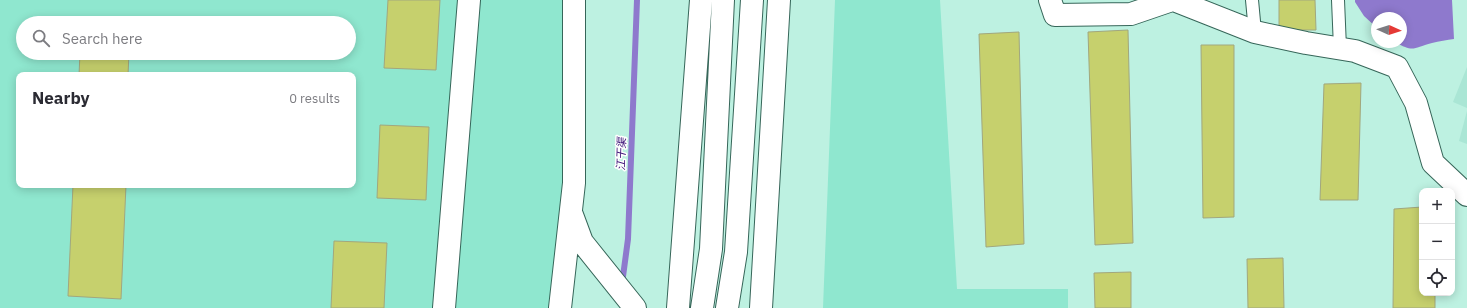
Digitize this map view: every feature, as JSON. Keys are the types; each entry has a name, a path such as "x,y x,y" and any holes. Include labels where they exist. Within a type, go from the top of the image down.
{"street":[{"path":"444,308 469,0"},
{"path":"560,308 574,183 574,0"},
{"path":"678,308 701,0"},
{"path":"702,308 711,249 723,0"},
{"path":"727,308 736,252 752,0"},
{"path":"761,308 779,0"},
{"path":"1050,0 1055,14 1086,15 1131,14 1173,0 1255,32 1355,51 1397,67 1416,103 1433,163 1467,195"},
{"path":"570,212 582,242 635,308"}],"lane":[{"path":"1252,0 1255,32"},
{"path":"1338,0 1340,48"}],"shaded area":[{"path":"0,0 564,0 562,200 550,308 0,308"},
{"path":"835,0 940,0 957,289 1068,289 1068,308 823,308"},
{"path":"1355,0 1452,0 1454,39 1435,42 1414,48 1407,48 1407,12 1371,12 1371,22 1364,16"},
{"path":"1467,67 1467,108 1453,102"},
{"path":"1467,111 1467,144 1459,141"}],"building":[{"path":"388,0 440,0 436,70 384,68"},
{"path":"1279,0 1315,0 1316,30 1279,30"},
{"path":"1128,30 1133,243 1095,245 1088,32"},
{"path":"1019,32 1024,244 986,247 979,34"},
{"path":"1201,45 1234,45 1234,217 1203,218"},
{"path":"80,60 129,60 128,72 79,72"},
{"path":"1361,83 1358,200 1320,200 1324,84"},
{"path":"380,125 429,127 426,200 377,198"},
{"path":"73,188 126,188 121,299 68,296"},
{"path":"1419,207 1419,296 1435,296 1435,308 1393,308 1394,209"},
{"path":"334,241 387,243 384,308 331,308"},
{"path":"1283,258 1284,308 1248,308 1247,259"},
{"path":"1131,272 1131,308 1095,308 1094,273"}],"waterway":[{"name":"江干渠","path":"622,284 628,239 637,0"}]}
